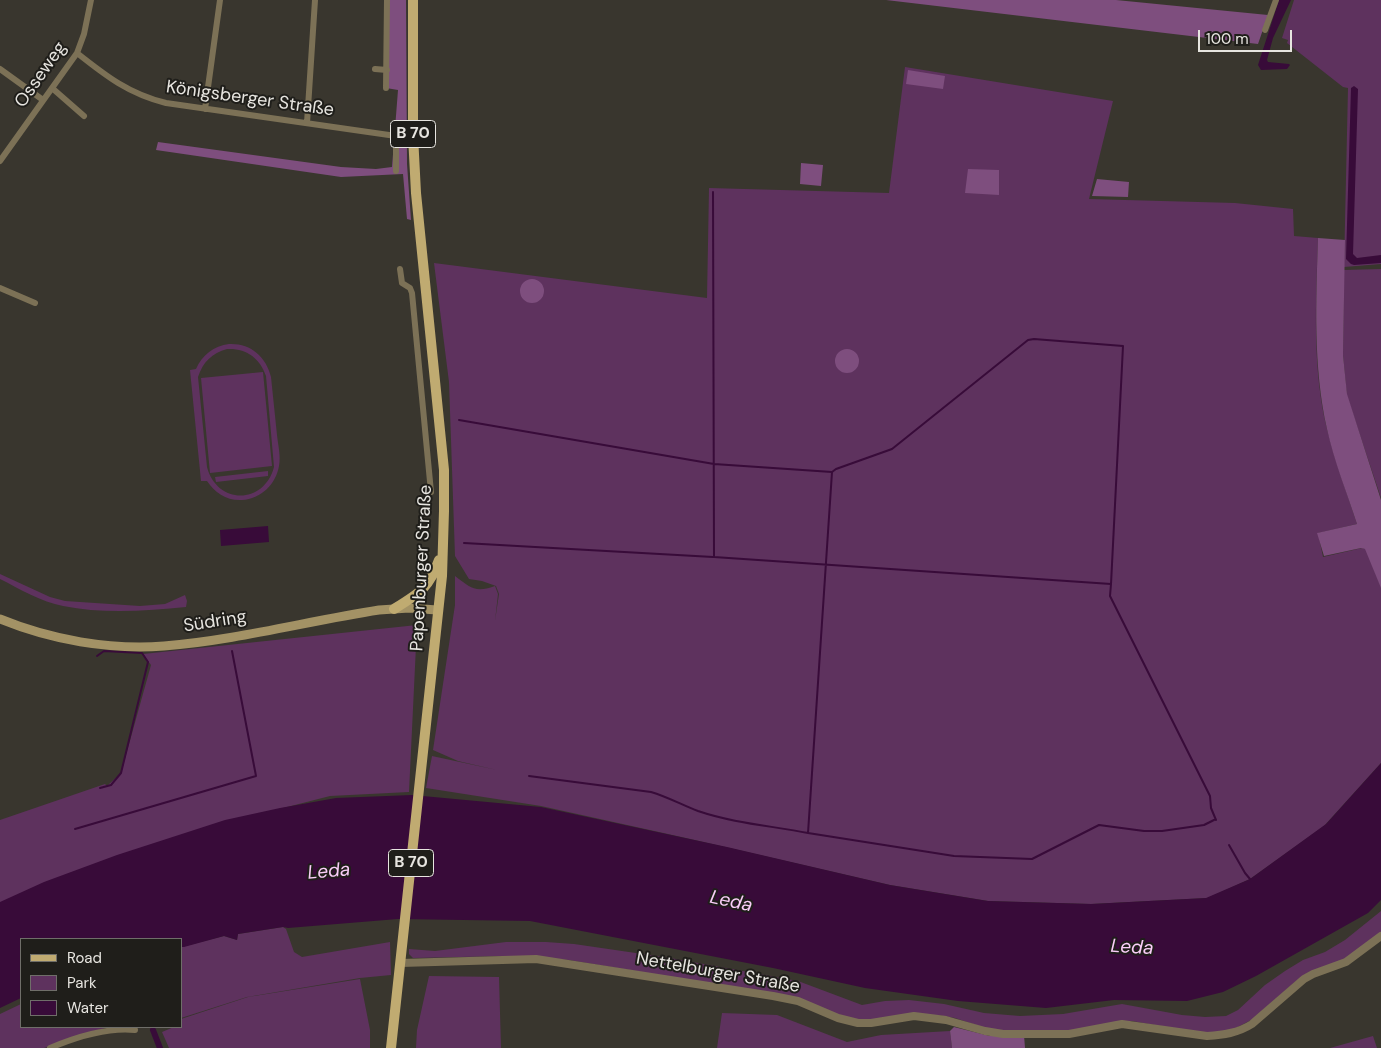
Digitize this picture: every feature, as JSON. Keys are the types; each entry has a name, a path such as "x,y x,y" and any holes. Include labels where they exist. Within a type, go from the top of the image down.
{"main road":[{"name":"Papenburger Straße","path":"391,1048 438,610 444,511 444,470 416,192 413,136 414,0"},
{"path":"394,609 426,586 432,579 443,549"},
{"name":"Südring","path":"0,619 35,631 83,642 110,645 163,646 359,613 394,609 425,608 438,610"}],"street":[{"name":"Osseweg","path":"0,161 77,53 91,0"},
{"path":"206,109 220,0"},
{"path":"307,123 315,0"},
{"path":"386,88 387,0"},
{"path":"1265,30 1276,0"},
{"name":"Königsberger Straße","path":"77,53 108,77 146,98 166,103 396,136 396,171"},
{"path":"0,69 43,100"},
{"path":"375,69 387,70"},
{"path":"52,88 84,116"},
{"path":"400,269 402,283 410,288 412,293 431,492"},
{"path":"0,288 36,303"},
{"name":"Nettelburger Straße","path":"401,963 536,959 798,1001 838,1018 858,1023 871,1023 914,1016 946,1020 985,1031 1004,1034 1069,1034 1122,1024 1207,1036 1243,1030 1304,979 1346,962 1381,936"},
{"path":"50,1048 92,1034 120,1028 135,1030"}],"green space":[{"path":"1294,0 1381,0 1381,264 1344,267 1348,88 1343,87 1287,43 1288,40 1282,38"},
{"path":"905,67 1113,101 1089,199 1235,203 1293,209 1294,236 1318,238 1316,334 1322,406 1337,465 1357,524 1318,533 1323,557 1362,548 1366,549 1381,587 1381,763 1324,826 1250,879 1208,898 1091,904 988,901 890,885 541,806 426,788 432,756 497,770 458,761 433,750 455,605 455,576 465,584 478,589 495,586 498,594 495,621 499,594 496,586 469,579 455,556 449,382 434,263 707,298 709,188 889,193"},
{"path":"1381,269 1381,498 1347,396 1343,355 1344,270"},
{"path":"229,344 250,348 261,357 269,370 280,454 277,473 271,484 261,494 242,500 226,498 218,493 207,481 201,481 190,370 196,369 209,352","holes":["227,349 246,352 256,359 266,376 274,467 269,479 261,488 251,494 240,496 230,494 220,488 212,479 207,467 198,377 205,363 213,356"]},
{"path":"263,372 272,466 210,473 201,378"},
{"path":"268,471 268,476 216,482 215,477"},
{"path":"0,574 50,597 65,601 140,606 165,604 185,595 187,601 186,607 156,610 109,611 78,609 55,604 23,591 0,579"},
{"path":"417,625 409,792 330,796 244,818 0,907 0,820 105,784 107,786 121,773 151,665 143,654"},
{"path":"1381,911 1381,933 1344,960 1309,972 1253,1019 1232,1030 1214,1033 1188,1031 1132,1021 1066,1032 1018,1032 991,1030 955,1018 937,1015 857,1021 844,1018 823,1008 724,986 569,960 508,956 413,958 409,954 409,949 435,951 506,942 574,944 670,958 798,981 862,1005 885,1001 909,1000 944,1004 984,1013 1020,1016 1063,1014 1122,1004 1182,1015 1205,1017 1226,1016 1238,1010 1265,985 1285,971 1303,960 1325,952 1345,940"},
{"path":"283,927 286,929 294,952 302,957 390,942 391,975 360,978 247,997 182,1018 182,947 224,936 237,940 238,934"},
{"path":"429,976 499,977 501,1048 416,1048 417,1030"},
{"path":"360,979 370,1030 370,1048 169,1048 162,1032 172,1028 182,1028 182,1019 248,997"},
{"path":"20,1004 20,1028 105,1028 44,1048 0,1048 0,1014"},
{"path":"722,1013 777,1015 847,1042 881,1035 950,1031 952,1048 717,1048"},
{"path":"1373,1036 1377,1048 1330,1048"}],"shaded area":[{"path":"388,0 406,0 407,164 411,220 407,219 403,174 341,177 156,150 158,142 341,167 376,169 392,167 398,90 386,88"},
{"path":"886,0 1116,0 1268,15 1258,44"},
{"path":"908,70 945,76 943,89 906,84"},
{"path":"801,163 823,165 821,186 800,184"},
{"path":"968,169 999,170 999,195 965,193"},
{"path":"1097,179 1129,182 1128,197 1092,196"},
{"path":"1318,238 1345,240 1343,355 1347,394 1381,500 1381,588 1365,549 1361,548 1324,556 1317,533 1357,524 1333,453 1319,381 1316,334"},
{"path":"532,279 537,280 543,286 543,296 537,302 532,303 527,302 521,296 520,291 521,286 527,280"},
{"path":"847,349 856,352 859,361 856,370 847,373 838,370 835,361 838,352"},
{"path":"954,1027 990,1036 1024,1035 1025,1048 952,1048 950,1031"}],"water":[{"path":"1279,0 1291,0 1273,38 1267,60 1268,62 1290,65 1287,69 1261,70 1258,65"},
{"path":"1354,86 1358,89 1353,254 1357,258 1381,255 1381,263 1354,265 1346,259 1351,88"},
{"path":"268,526 269,542 221,546 220,530"},
{"name":"Leda","path":"1381,763 1381,900 1368,913 1256,976 1223,992 1187,1001 1114,1000 1046,1008 958,1001 865,988 773,968 530,921 398,919 283,927 238,934 237,940 224,936 184,947 182,947 182,938 20,938 20,998 0,1008 0,902 44,882 117,855 225,820 336,798 412,795 541,807 727,847 890,885 988,901 1091,904 1206,898 1250,879 1326,824"}],"waterway":[{"path":"713,192 714,557 1111,584 1110,596 1210,796 1211,808 1216,820"},
{"path":"459,420 714,464 832,472 892,449 1028,340 1123,346 1111,584"},
{"path":"529,776 651,792 711,815 808,833 832,472"},
{"path":"464,543 713,557"},
{"path":"97,656 104,651 142,653 148,662 121,773 111,785 100,788"},
{"path":"75,829 256,776 232,651"},
{"path":"808,833 954,856 1032,859 1099,825 1144,831 1162,831 1204,825 1214,820"},
{"path":"1229,845 1250,879"},
{"path":"153,1030 160,1048"}]}
